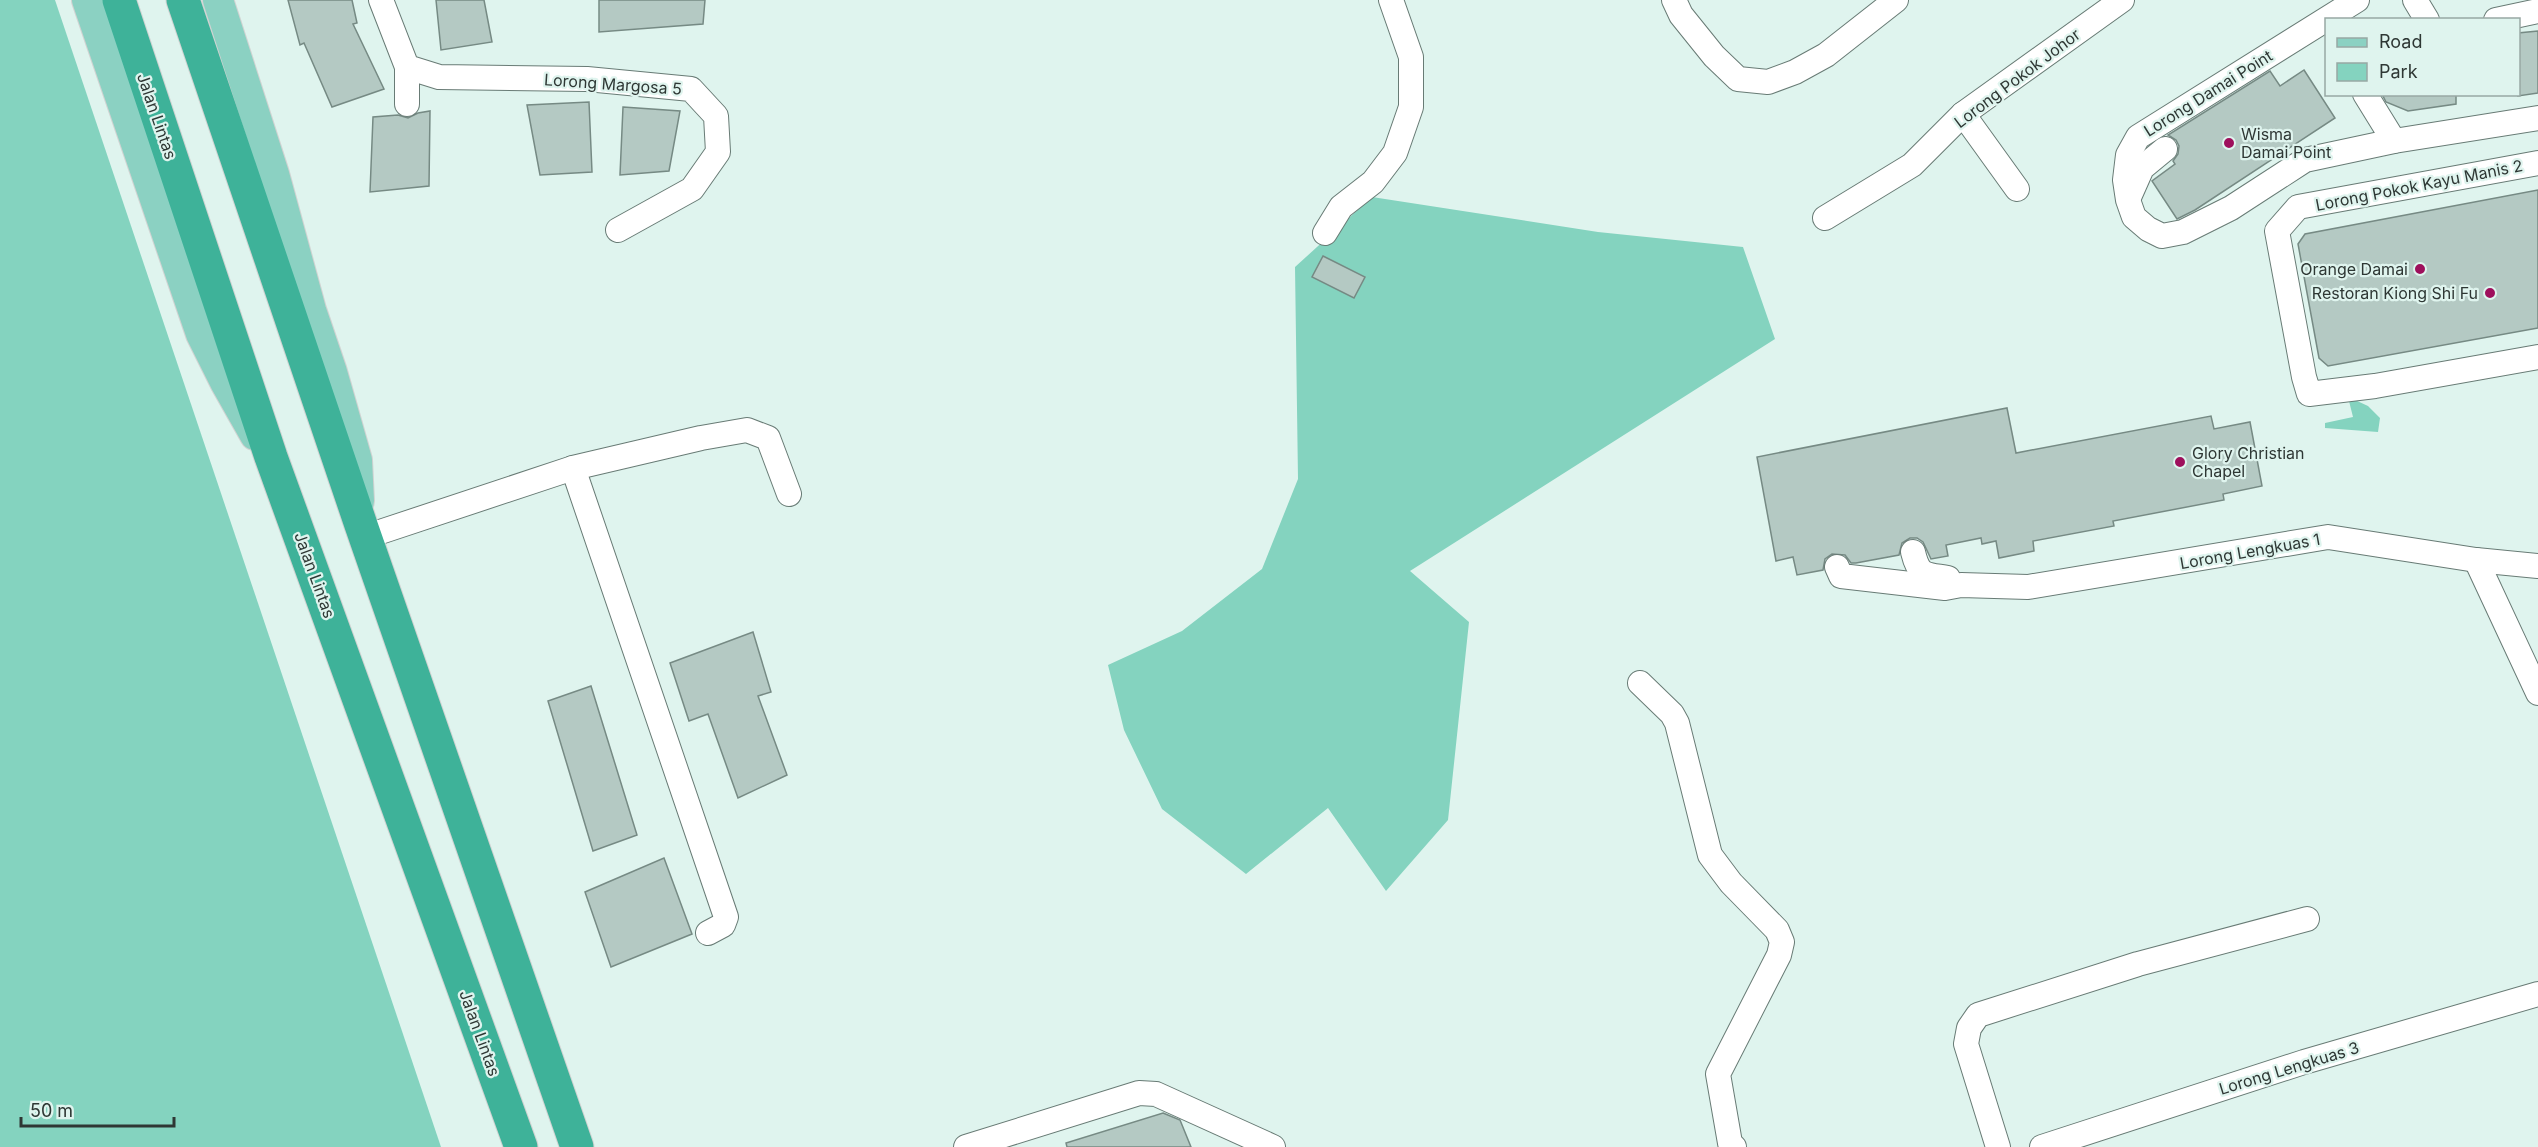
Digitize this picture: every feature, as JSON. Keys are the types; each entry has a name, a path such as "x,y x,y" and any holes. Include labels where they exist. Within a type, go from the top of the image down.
{"highway":[{"name":"Jalan Lintas","path":"119,0 271,457 521,1147"},
{"path":"183,0 363,531 577,1147"}],"main road":[{"path":"87,0 201,334 238,406 271,457"},
{"path":"218,0 274,174 311,310 332,372 357,460 363,531"}],"street":[{"path":"381,0 407,67 407,104"},
{"path":"1325,233 1341,207 1373,182 1395,153 1411,107 1411,57 1392,0"},
{"path":"1674,0 1681,15 1714,56 1738,79 1768,82 1796,72 1826,55 1896,0"},
{"name":"Lorong Pokok Johor","path":"1826,218 1912,165 1963,114 2122,0"},
{"name":"Lorong Damai Point","path":"2335,18 2357,0"},
{"path":"2415,0 2426,18"},
{"path":"2505,18 2538,11"},
{"name":"Lorong Damai Point","path":"2323,28 2138,137 2128,155 2125,180 2128,200 2134,217 2148,229 2163,236 2182,232 2231,208 2305,160 2394,141 2538,118"},
{"name":"Lorong Margosa 5","path":"407,67 439,77 588,79 691,89 716,116 718,152 692,189 618,230"},
{"path":"2366,96 2394,141"},
{"path":"1963,114 2017,189"},
{"path":"2128,200 2133,184 2142,168 2165,149"},
{"name":"Lorong Pokok Kayu Manis 2","path":"2538,163 2298,207 2277,231 2309,394 2375,386 2538,357"},
{"path":"363,531 573,468 701,438 747,430 768,438 789,494"},
{"path":"573,468 726,917 723,924 708,933"},
{"name":"Lorong Lengkuas 1","path":"1837,567 1841,576 1945,588 1961,585 2028,587 2328,537 2476,560 2538,566"},
{"name":"Lorong Lengkuas 1","path":"1913,552 1917,569 1921,573 1952,579 1961,585"},
{"path":"2476,560 2538,693"},
{"path":"1640,682 1677,723 1710,855 1731,883 1777,930 1782,942 1779,955 1718,1074 1730,1143 1734,1147"},
{"path":"1998,1147 1966,1044 1970,1028 1978,1015 2138,964 2307,919"},
{"name":"Lorong Lengkuas 3","path":"2042,1147 2304,1062 2538,994"},
{"path":"966,1147 1138,1093 1156,1094 1273,1147"}],"green space":[{"path":"0,0 55,0 441,1147 0,1147"},
{"path":"1372,197 1598,232 1743,247 1775,339 1410,571 1469,622 1448,820 1386,891 1328,808 1246,874 1162,809 1124,730 1108,665 1182,631 1262,569 1298,479 1295,267"},
{"path":"2355,400 2368,406 2380,418 2378,432 2325,428 2325,423 2353,417 2349,401"}],"building":[{"path":"288,0 352,0 357,23 353,24 384,89 332,107 304,43 300,45"},
{"path":"436,0 484,0 492,42 441,50"},
{"path":"599,0 705,0 703,24 599,32"},
{"path":"2538,31 2538,93 2520,96 2520,33"},
{"name":"Wisma Damai Point","path":"2304,70 2335,118 2195,210 2177,219 2152,181 2175,164 2173,161 2178,154 2179,146 2176,140 2168,135 2270,71 2280,86"},
{"path":"2383,96 2456,96 2456,104 2408,111 2386,102"},
{"path":"589,102 592,172 540,175 527,105"},
{"path":"623,107 680,111 669,171 620,175"},
{"path":"430,111 429,186 370,192 373,117 398,115 408,118"},
{"name":"Orange Damai","path":"2538,190 2538,328 2328,366 2319,358 2298,244 2305,234"},
{"path":"1323,256 1365,277 1354,298 1312,277"},
{"path":"2007,408 2016,453 2211,416 2214,429 2250,422 2262,486 2223,494 2224,500 2113,521 2114,526 2033,541 2034,551 1999,558 1996,541 1982,544 1981,538 1946,545 1948,556 1931,559 1923,542 1917,538 1910,538 1902,543 1899,555 1851,563 1845,555 1832,554 1825,559 1823,570 1797,575 1793,557 1776,561 1757,457"},
{"path":"753,632 771,692 758,696 787,775 738,798 708,714 689,721 670,663"},
{"path":"591,686 637,835 593,851 548,701"},
{"path":"664,858 692,934 611,967 585,892"},
{"path":"1163,1113 1180,1120 1191,1147 1067,1147 1066,1143"}],"place":[{"name":"Wisma Damai Point","path":"2229,143"},
{"name":"Orange Damai","path":"2420,269"},
{"name":"Restoran Kiong Shi Fu","path":"2490,293"},
{"name":"Glory Christian Chapel","path":"2180,462"}]}
